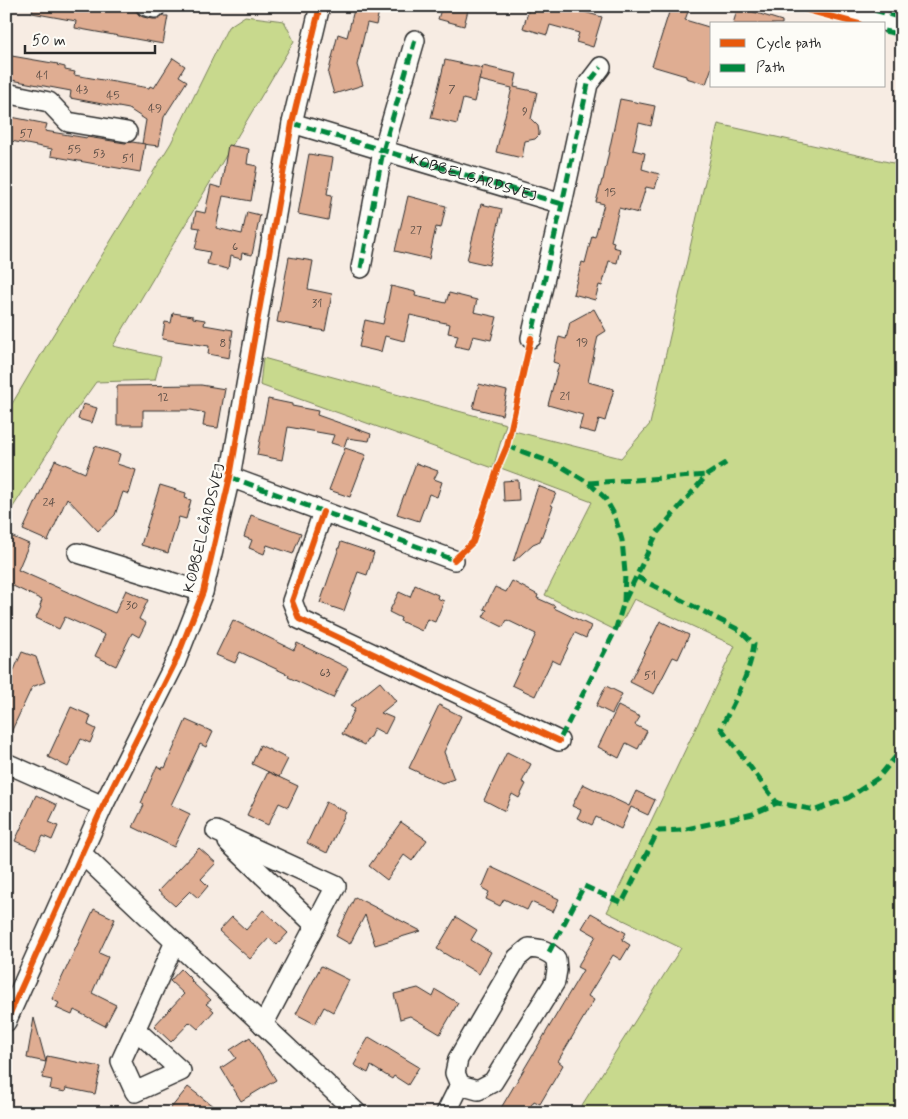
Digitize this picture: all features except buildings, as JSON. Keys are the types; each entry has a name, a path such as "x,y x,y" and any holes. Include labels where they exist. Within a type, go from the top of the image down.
{"street":[{"name":"KOBBELGÅRDSVEJ","path":"6,1022 103,806 175,663 203,592 230,477 292,123 320,6"},
{"path":"827,6 902,26"},
{"path":"361,268 384,151 415,40"},
{"path":"531,338 588,84 601,67"},
{"path":"6,93 49,102 68,122 127,132"},
{"name":"KOBBELGÅRDSVEJ","path":"292,123 562,204"},
{"name":"KOBBELGÅRDSVEJ","path":"230,477 454,560"},
{"path":"323,512 292,601 298,619 559,741"},
{"name":"KOBBELGÅRDSVEJ","path":"78,553 203,592"},
{"path":"6,763 103,806"},
{"path":"263,1025 336,886 216,831 315,925"},
{"path":"81,853 357,1113"},
{"path":"135,1029 175,942"},
{"path":"446,1113 460,1085 455,1073 458,1059 517,958 529,948 549,952 556,959 555,982 494,1082 478,1090 460,1085"}],"green space":[{"path":"245,16 284,21 294,41 113,346 161,357 155,380 96,382 68,421 6,518 6,414 171,143 228,27"},
{"path":"718,124 902,165 902,1113 577,1113 681,948 607,912 735,646 634,599 617,631 545,595 592,502 498,467 507,446 510,430 621,458 650,424"},
{"path":"263,358 506,424 493,468 260,385"}],"marked path":[{"path":"860,6 902,18"},
{"path":"886,31 902,35"},
{"path":"361,268 383,151 415,40"},
{"path":"530,343 588,84 601,67"},
{"path":"292,123 562,204"},
{"path":"507,446 559,465 589,483 605,498 614,514 622,540 625,573 624,602 615,631 559,741 556,740"},
{"path":"625,600 657,533 707,475 726,463"},
{"path":"589,483 707,475"},
{"path":"230,477 454,560 457,557"},
{"path":"637,577 741,631 754,644 745,677 721,728 777,803"},
{"path":"549,952 584,886 622,903 658,831 682,830 753,814 777,803 816,810 848,798 878,778 898,754 902,752"}],"cycle path":[{"path":"6,1022 103,806 175,663 203,592 230,477 292,123 320,6"},
{"path":"792,6 852,22"},
{"path":"454,560 473,542 507,446 531,338"},
{"path":"323,512 292,601 299,619 559,741"}]}
